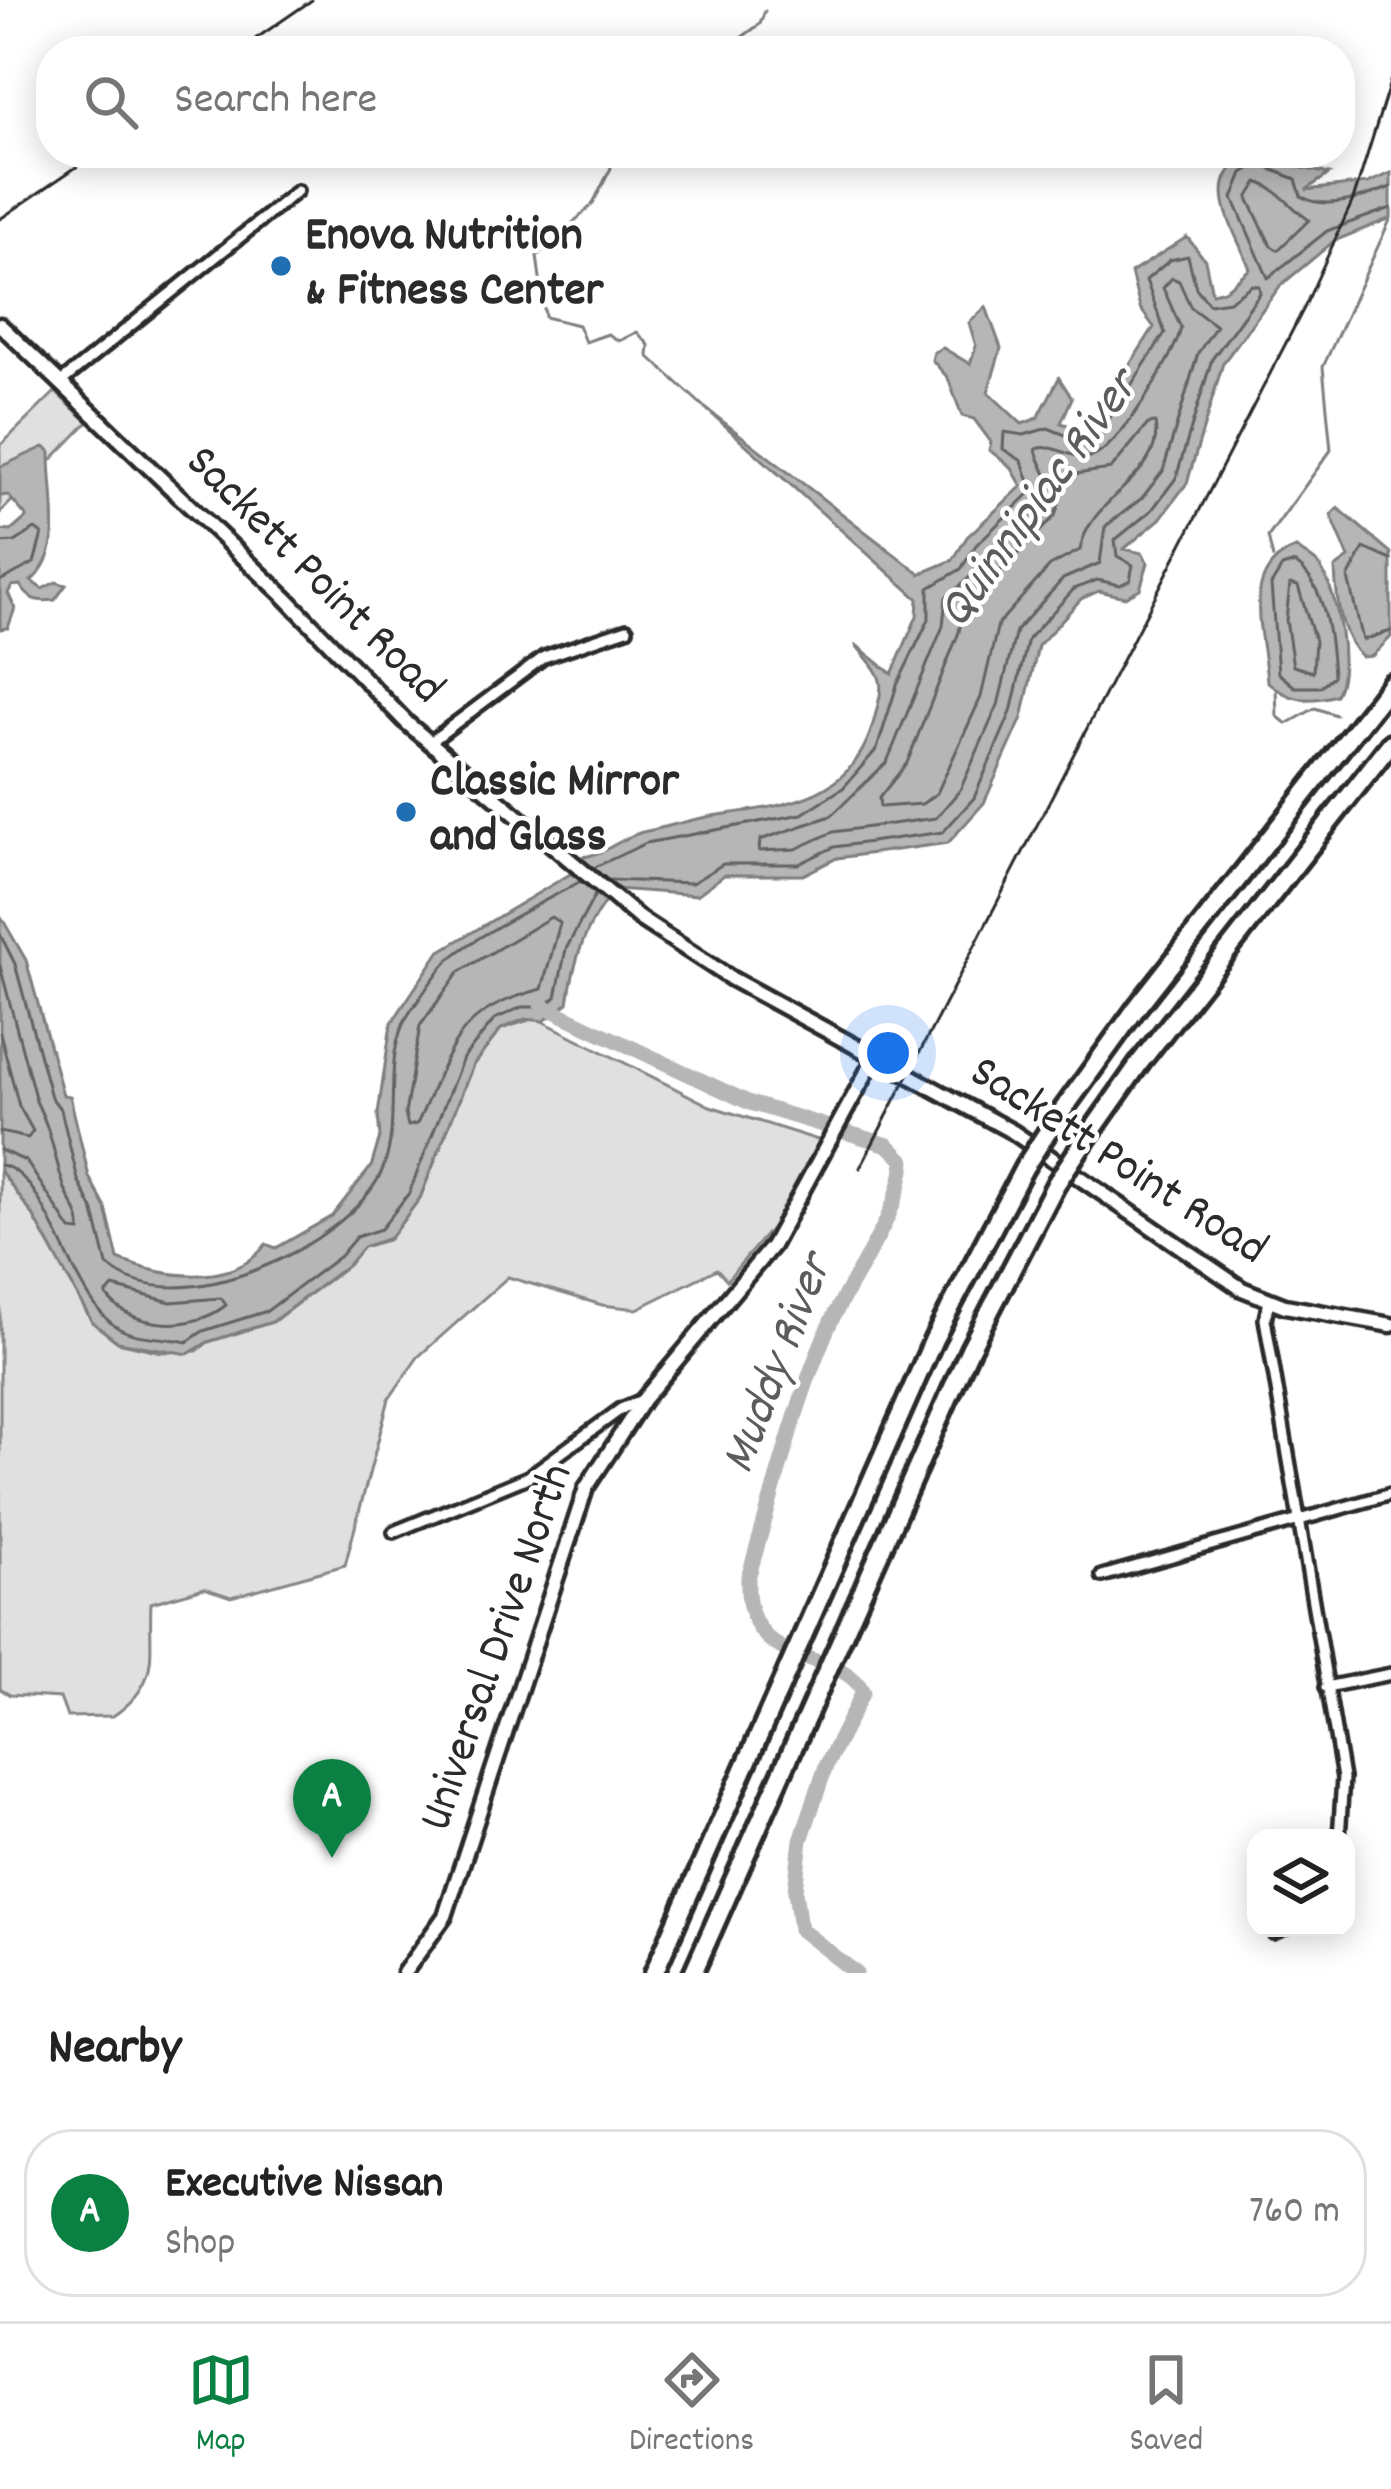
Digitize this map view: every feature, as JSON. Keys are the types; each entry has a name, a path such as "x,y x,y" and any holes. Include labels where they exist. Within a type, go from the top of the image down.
{"highway":[{"path":"654,1973 951,1304 1024,1168 1138,1006 1391,684"},
{"path":"694,1973 979,1329 1057,1184 1141,1061 1391,743"},
{"path":"1366,774 1391,763"}],"street":[{"path":"61,382 297,190"},
{"name":"Sackett Point Road","path":"0,325 429,743 610,895 711,967 1033,1144 1230,1281 1269,1301 1391,1325"},
{"path":"429,743 544,657 627,629"},
{"name":"Universal Drive North","path":"404,1973 445,1916 586,1488 643,1400 772,1246 875,1057"},
{"path":"1269,1301 1265,1319 1343,1778 1340,1829"},
{"path":"394,1532 527,1477 621,1409 643,1400"},
{"path":"1102,1576 1391,1494"},
{"path":"1325,1687 1391,1674"}],"shaded area":[{"path":"55,392 88,422 0,513 0,446"},
{"path":"536,1018 710,1106 821,1141 774,1225 727,1280 717,1269 637,1309 602,1305 508,1277 418,1357 389,1399 345,1565 231,1597 204,1588 151,1603 146,1678 140,1691 113,1716 67,1717 60,1698 10,1695 0,1689 0,1170 33,1215 92,1322 118,1342 161,1352 197,1351 208,1342 273,1322 348,1265 362,1247 388,1240 420,1198 473,1065 501,1029"}],"water":[{"name":"Quinnipiac River","path":"1234,168 1303,168 1329,174 1306,190 1368,183 1391,173 1391,218 1334,241 1280,286 1223,363 1187,483 1160,519 1124,549 1142,553 1148,563 1140,589 1125,597 1099,591 1081,599 1038,646 1022,718 984,803 948,843 837,858 803,875 724,875 697,895 615,889 583,942 568,1003 544,1021 525,1019 501,1029 473,1065 420,1198 390,1238 363,1247 348,1265 272,1322 208,1342 188,1354 118,1342 92,1322 33,1215 0,1170 0,915 26,960 63,1095 70,1096 89,1177 106,1208 118,1259 175,1274 216,1273 235,1268 266,1244 276,1248 332,1216 371,1167 380,1137 378,1114 391,1024 439,952 572,873 582,857 638,833 812,795 849,769 863,749 881,689 877,674 855,644 892,674 917,616 918,599 704,407 920,574 953,560 967,537 1022,486 1011,467 989,450 991,442 974,419 962,416 948,378 932,360 934,352 943,348 970,364 976,346 969,323 986,307 1001,348 988,392 1022,424 1038,418 1059,378 1072,398 1061,423 1087,431 1154,327 1140,308 1131,273 1187,237 1205,260 1212,293 1225,290 1250,269 1225,207 1226,178"},
{"path":"44,447 50,451 53,539 42,569 31,581 42,589 56,582 66,585 55,600 43,601 20,585 12,586 8,593 15,608 8,628 0,629 0,530 11,531 27,517 8,495 0,496 0,467"},
{"path":"1338,508 1391,553 1391,637 1372,656 1362,657 1355,649 1341,616 1335,568 1349,558 1331,515"},
{"path":"1296,548 1319,565 1337,611 1343,649 1341,683 1336,695 1326,698 1291,696 1267,681 1259,623 1261,587 1278,558"}],"waterway":[{"path":"744,36 760,24 765,11"},
{"path":"611,168 592,205 537,256 545,317 578,325 585,342 608,334 619,341 637,332 649,345 648,356 703,406"},
{"path":"1273,558 1268,537 1331,450 1323,367 1390,220"},
{"path":"1276,689 1277,716 1287,724 1315,708 1336,715"},
{"name":"Muddy River","path":"541,1005 750,1103 888,1145 904,1161 884,1226 815,1360 748,1578 751,1609 761,1631 777,1645 852,1678 863,1692 826,1766 801,1840 795,1890 800,1929 856,1973"}],"railway":[{"path":"260,36 312,0"},
{"path":"860,1168 1305,306 1353,200 1391,79"},
{"path":"0,219 75,168"}],"place":[{"name":"Enova Nutrition & Fitness Center","path":"281,266"},
{"name":"Classic Mirror and Glass","path":"406,812"},
{"name":"Executive Nissan","path":"332,1858"}]}
